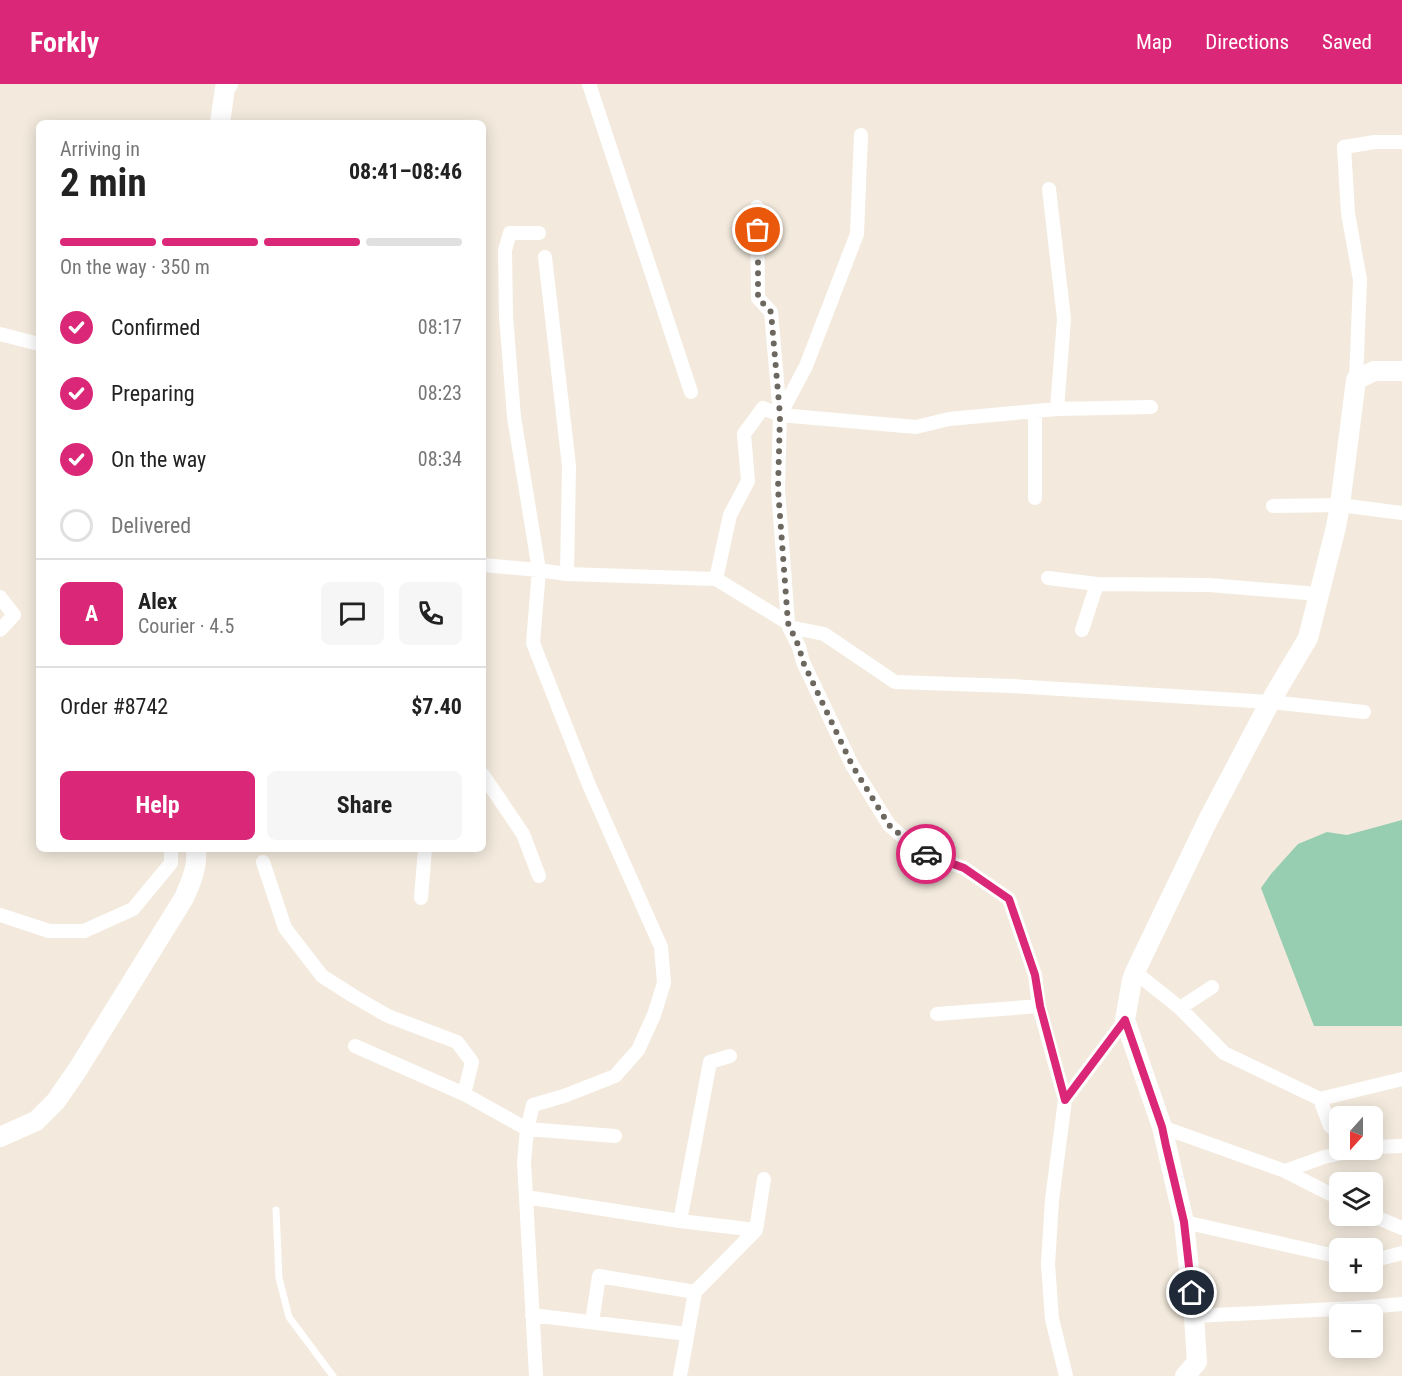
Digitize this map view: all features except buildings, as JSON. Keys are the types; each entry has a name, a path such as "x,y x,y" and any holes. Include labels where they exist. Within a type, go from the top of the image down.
{"street":[{"path":"589,84 691,392"},
{"path":"220,120 225,85"},
{"path":"780,415 806,366 857,234 861,135"},
{"path":"1065,1100 1125,1020 1135,972 1207,822 1270,702 1308,638 1336,527 1356,380 1360,280 1348,213 1344,147 1375,142 1402,142"},
{"path":"1049,189 1064,319 1057,409"},
{"path":"758,207 758,298 771,312 780,415 778,489 788,625 852,765 889,825 920,852 964,868 1009,899 1035,975 1040,1006 1065,1100 1052,1200 1048,1264 1052,1319 1066,1376"},
{"path":"536,1376 524,1162 526,1129 533,1105 564,1096 615,1076 638,1050 654,1015 664,983 661,947 593,795 533,643 539,570 514,417 506,316 506,250 510,233 539,234"},
{"path":"545,257 569,466 567,574"},
{"path":"0,334 36,343"},
{"path":"1356,380 1374,371 1402,371"},
{"path":"716,579 730,515 748,481 744,434 763,408 780,415 916,427 949,418 1057,409 1151,407"},
{"path":"1035,411 1035,498"},
{"path":"1274,506 1340,505 1402,513"},
{"path":"486,565 567,574 716,579 788,625 824,634 896,682 1012,686 1270,702 1364,712"},
{"path":"1048,578 1097,584 1209,585 1319,594"},
{"path":"1082,630 1097,584"},
{"path":"0,597 14,615 0,630"},
{"path":"486,782 523,834 539,876"},
{"path":"0,915 49,931 84,931 133,909 171,863 171,852"},
{"path":"0,1137 36,1121 56,1101 184,898 194,875 196,852"},
{"path":"421,898 424,852"},
{"path":"263,862 285,928 322,975 388,1016 457,1042 472,1062 464,1094"},
{"path":"1135,972 1180,1008 1224,1053 1320,1099 1402,1079"},
{"path":"1180,1008 1212,987"},
{"path":"937,1014 1040,1006"},
{"path":"1125,1020 1162,1127 1184,1222 1197,1362 1185,1376"},
{"path":"355,1046 464,1094 526,1129 615,1136"},
{"path":"680,1221 710,1062 730,1056"},
{"path":"1320,1099 1329,1123"},
{"path":"1162,1127 1285,1171 1329,1193"},
{"path":"1383,1147 1402,1146"},
{"path":"1285,1171 1329,1156"},
{"path":"680,1376 695,1292 756,1230 764,1179"},
{"path":"526,1197 680,1221 756,1230"},
{"path":"1383,1220 1402,1228"},
{"path":"1184,1222 1329,1255"},
{"path":"1383,1258 1402,1253"},
{"path":"592,1322 599,1276 695,1292"},
{"path":"1194,1316 1402,1304"},
{"path":"532,1315 687,1334"}],"lane":[{"path":"276,1210 279,1278 289,1317 333,1376"}],"green space":[{"path":"1402,820 1402,1026 1314,1026 1261,888 1298,844 1327,832 1347,835"}],"way so far":[{"path":"758,230 758,298 771,312 780,415 778,489 789,627 852,765 889,825 920,852 926,854"}],"route":[{"path":"926,854 964,868 1009,899 1035,975 1040,1006 1065,1100 1125,1020 1162,1127 1184,1222 1192,1293"}]}
